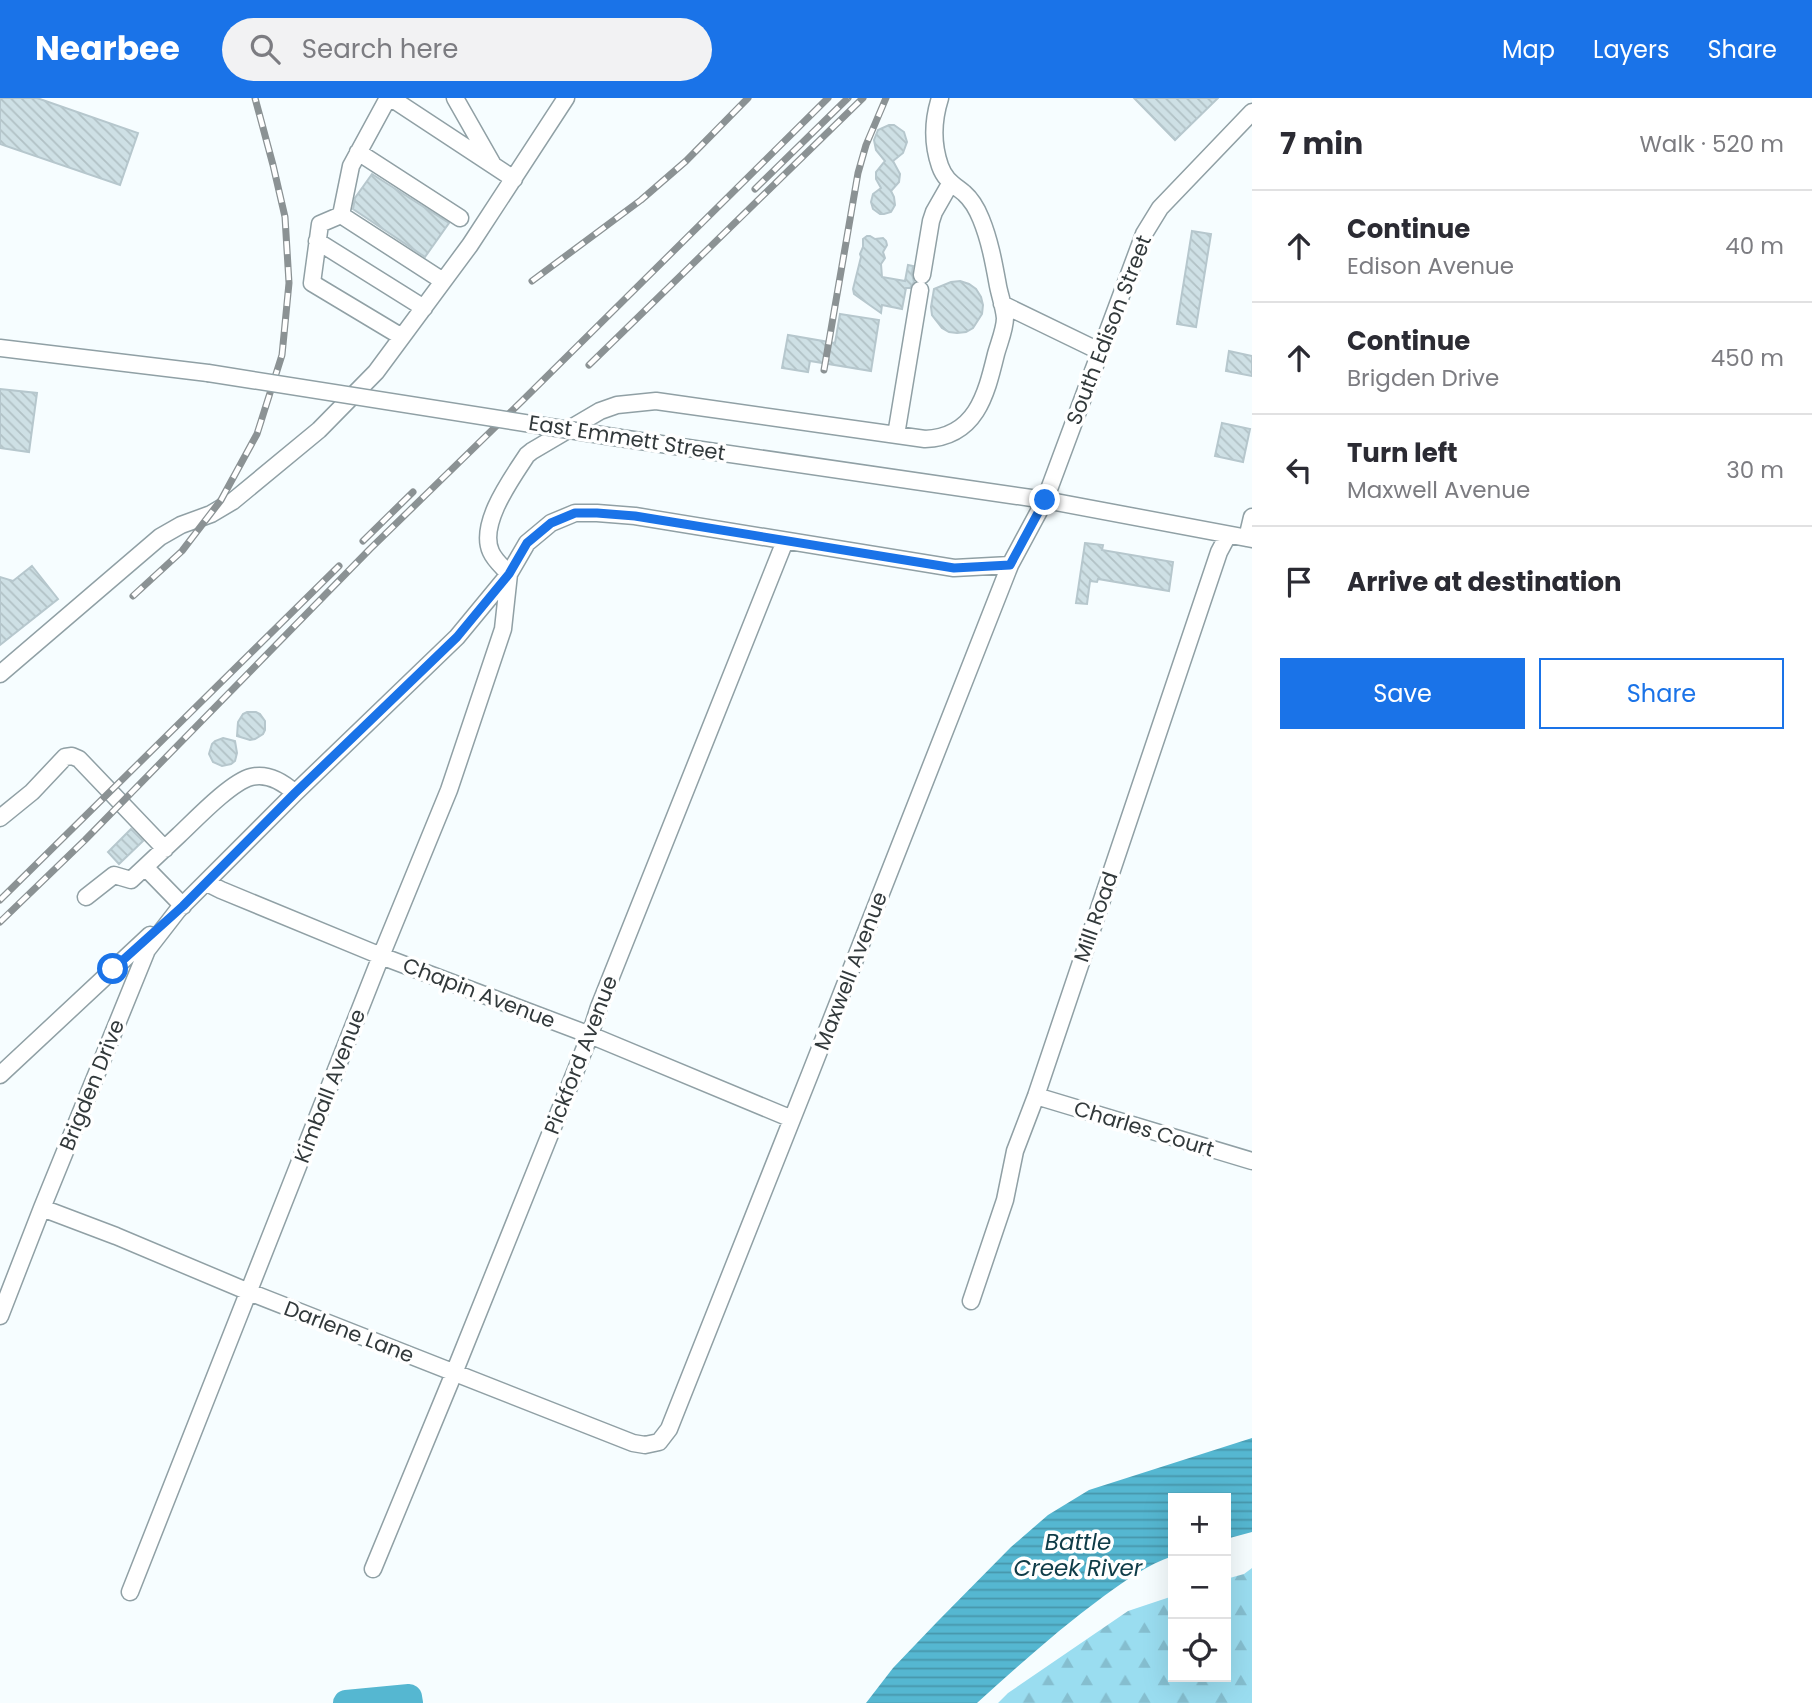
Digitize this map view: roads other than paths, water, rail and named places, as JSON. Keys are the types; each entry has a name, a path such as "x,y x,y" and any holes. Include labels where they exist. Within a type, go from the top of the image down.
{"street":[{"path":"341,215 351,166 389,98 514,179"},
{"path":"455,98 493,165"},
{"path":"0,674 160,537 181,525 223,508 319,430 376,372 470,245 566,98"},
{"path":"509,574 497,561 488,544 488,535 501,495 532,451 600,411 617,405 656,401 925,439 938,439 952,434 966,424 985,396 1005,319 990,246 981,219 974,204 950,184 940,166 934,124 940,98"},
{"name":"South Edison Street","path":"1045,500 1144,234 1160,208 1252,112"},
{"path":"358,152 460,218"},
{"path":"895,435 932,221 934,212 950,184"},
{"path":"341,215 320,224 312,283 402,337"},
{"path":"341,215 443,281"},
{"path":"317,241 424,308"},
{"path":"1002,304 1099,351"},
{"name":"East Emmett Street","path":"0,348 208,373 620,438 1045,500 1250,538"},
{"name":"Maxwell Avenue","path":"659,1442 669,1429 1010,565 1045,500"},
{"name":"Brigden Drive","path":"0,1316 147,950 181,908 295,793 457,637 509,574 527,543 551,523 575,513 635,516 954,568 1010,565"},
{"path":"1250,538 1252,517"},
{"name":"Mill Road","path":"971,1301 1005,1200 1015,1151 1036,1096 1210,579 1228,535"},
{"name":"Pickford Avenue","path":"373,1569 590,1035 785,541"},
{"name":"Kimball Avenue","path":"130,1592 449,790 503,629 509,574"},
{"path":"0,818 32,792 65,757 72,756 79,759 165,849"},
{"path":"86,897 114,876 131,880 210,807 240,782 252,776 279,781 295,793"},
{"path":"0,1075 181,908 145,867"},
{"name":"Chapin Avenue","path":"206,883 381,956 590,1035 792,1119"},
{"name":"Charles Court","path":"1036,1096 1252,1161"},
{"name":"Darlene Lane","path":"42,1208 633,1443 645,1445 659,1442"}],"water":[{"name":"Battle Creek River","path":"1252,1438 1252,1532 1231,1538 1231,1493 1168,1493 1168,1558 1146,1568 1104,1596 977,1703 866,1703 893,1668 1011,1547 1048,1515 1089,1490"}],"waterway":[{"path":"346,1703 409,1697 410,1703"}],"railway":[{"path":"133,596 182,551 221,500 257,434 282,355 289,283 285,217 255,98"},
{"path":"532,281 641,200 686,161 748,98"},
{"path":"0,922 85,840 370,549 828,98"},
{"path":"755,189 848,98"},
{"path":"589,365 863,98"},
{"path":"824,370 858,173 866,145 886,98"},
{"path":"363,541 413,492"},
{"path":"0,900 339,566"}]}
